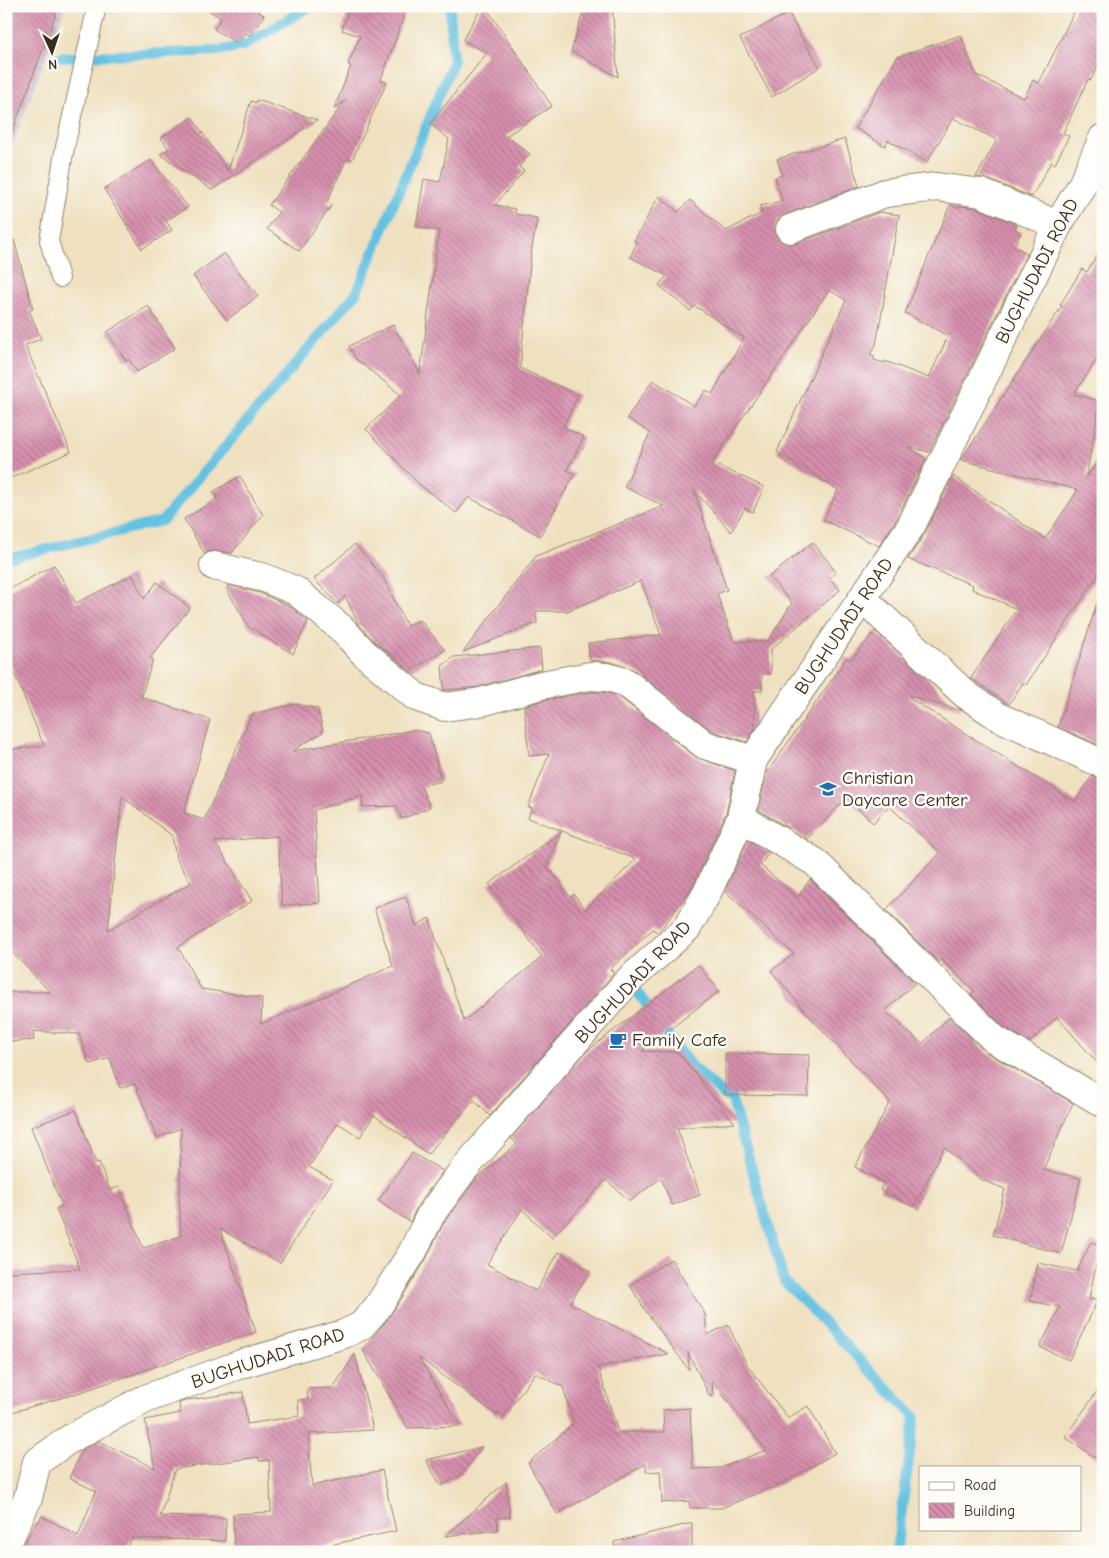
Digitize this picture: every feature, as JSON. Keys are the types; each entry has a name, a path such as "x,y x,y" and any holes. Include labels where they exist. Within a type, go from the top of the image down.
{"street":[{"name":"BUGHUDADI ROAD","path":"6,1545 28,1498 37,1462 71,1438 145,1400 241,1364 344,1334 361,1326 382,1300 412,1253 431,1214 464,1169 628,981 687,928 708,894 742,818 753,760 911,526 1058,225 1082,185 1103,138"},
{"path":"790,229 885,193 937,187 982,193 1058,225"},
{"path":"214,566 265,578 296,591 341,628 364,653 416,697 445,707 481,702 541,685 590,676 607,677 625,682 705,745 753,760"},
{"path":"863,599 965,694 998,717 1103,764"},
{"path":"742,818 815,862 994,1039 1103,1103"}],"lane":[{"path":"60,278 49,241 65,147 97,6"}],"shaded area":[{"path":"6,6 65,6 6,162"}],"building":[{"path":"6,6 59,6 9,141 6,141"},
{"path":"201,6 261,6 258,12 264,15 251,36 245,32 238,44 214,29 221,18"},
{"path":"350,6 387,6 405,13 381,80 387,82 352,160 347,158 327,202 332,205 299,251 267,229 279,212 269,205 345,101 334,109 351,66 348,65 360,36 342,30"},
{"path":"482,6 485,6 552,106 506,136 530,154 519,167 524,171 495,205 515,209 515,214 537,218 531,254 520,368 578,395 563,427 584,437 567,470 575,474 540,536 469,497 456,513 419,484 366,429 401,395 356,359 349,346 393,325 420,374 439,231 416,227 424,179 440,182 449,139 430,124 487,53 463,40"},
{"path":"585,6 612,6 618,77 571,51"},
{"path":"1077,6 1103,6 1103,56 1091,80 1088,79 1063,133 1069,136 1055,164 1051,162 1032,197 987,179 976,177 997,140 953,118 927,162 888,140 885,146 855,128 897,57 961,35 976,75 1024,98 1033,80 1039,83"},
{"path":"789,13 820,67 772,97 740,38"},
{"path":"257,100 317,120 212,190 160,154 169,149 161,138 192,117 228,171 251,101 256,103"},
{"path":"845,139 859,186 784,215 778,220 775,234 781,241 795,244 880,212 899,215 876,345 870,355 874,356 874,360 884,363 885,361 929,378 948,336 905,313 950,205 958,208 960,206 977,208 1017,225 1015,229 1021,233 1014,246 1027,253 929,452 909,447 926,459 897,518 879,546 823,520 838,490 777,452 846,300 829,290 712,463 764,487 753,512 745,508 731,532 694,490 727,590 717,594 734,642 768,641 792,603 769,577 813,542 836,572 829,578 840,590 771,649 771,674 762,674 762,691 754,691 755,729 747,742 712,731 634,670 611,662 590,660 588,643 661,635 641,581 567,611 536,611 537,623 463,652 536,556 664,506 624,487 650,433 627,418 653,380 694,406 706,390 712,394 744,338 695,306 690,311 659,285 667,276 630,257 637,243 634,241 659,196 678,212 690,200 726,231 762,213 760,206 782,201 775,177 782,175 777,159"},
{"path":"151,160 188,207 166,221 172,230 142,249 104,189"},
{"path":"14,240 33,309 29,310 41,339 25,345 71,452 6,480 6,241"},
{"path":"1103,246 1103,350 1074,394 1100,401 1086,478 1103,453 1103,567 1026,685 1023,683 1009,704 971,678 1017,609 972,589 973,585 908,559 925,533 953,476 1045,539 1078,490 961,460 1062,306 1060,305 1082,269 1087,272"},
{"path":"224,253 258,296 227,320 193,276"},
{"path":"148,306 175,348 137,372 129,359 126,361 107,332"},
{"path":"240,476 263,515 232,553 210,551 205,554 184,519 217,499 213,492"},
{"path":"355,544 383,577 407,626 420,620 445,650 410,671 375,642 359,625 345,596 338,604 314,579"},
{"path":"54,565 76,603 132,575 144,599 157,582 190,608 150,658 153,659 141,697 210,720 184,813 204,820 252,714 296,704 318,709 323,732 292,751 414,730 429,733 441,781 421,786 430,807 402,819 396,806 363,807 362,796 314,810 320,903 282,905 278,836 215,842 252,901 178,947 201,989 262,998 261,1024 393,966 374,908 406,897 416,926 429,918 464,1021 542,957 489,884 561,832 547,865 570,897 574,894 585,910 636,859 528,818 532,808 528,807 549,754 529,756 524,706 545,700 591,692 604,692 618,696 696,757 735,771 726,813 691,890 658,933 653,929 610,969 614,973 490,1116 474,1100 428,1154 374,1115 360,1137 338,1123 309,1167 333,1180 280,1263 220,1229 256,1332 81,1392 6,1414 6,1272 80,1269 56,1209 62,1206 31,1127 76,1110 96,1163 99,1162 110,1190 119,1187 143,1248 181,1236 179,1190 181,1128 157,1138 135,1084 120,1088 110,1058 89,1064 79,1034 33,1031 34,1040 6,1042 6,992 50,992 6,946 6,750 44,746 6,653 6,591","holes":["122,796 172,836 176,858 191,883 108,930"]},
{"path":"228,585 260,593 288,605 308,621 293,654 249,627 227,590"},
{"path":"1097,603 1103,603 1103,747 1058,727"},
{"path":"875,631 962,711 910,696 909,698 1075,802 1092,776 1103,779 1103,1069 1057,1017 1030,1042 1004,1027 971,994 975,991 941,959 938,962 886,910 940,853 889,806 873,823 847,798 807,839 790,826 788,828 759,810 766,774 847,658 851,660"},
{"path":"540,648 542,669 478,687 444,690 442,666 454,657"},
{"path":"748,840 769,853 760,865 798,897 810,879 915,983 885,1011 922,1044 949,1017 986,1052 1073,1103 1043,1170 1081,1178 1061,1254 993,1235 1005,1189 982,1180 944,1147 914,1207 880,1190 884,1183 855,1167 890,1102 811,1018 771,971 794,954 725,891"},
{"path":"698,965 719,991 642,1051 678,1052 735,1123 677,1128 700,1195 672,1205 661,1178 630,1201 606,1180 552,1238 522,1209 487,1264 536,1291 559,1252 590,1271 570,1303 669,1354 598,1367 618,1432 664,1432 663,1410 690,1408 693,1469 720,1468 766,1450 712,1381 713,1396 710,1397 688,1352 689,1370 645,1310 630,1285 671,1259 705,1314 707,1335 728,1325 747,1365 788,1418 808,1406 835,1453 781,1484 721,1508 690,1508 689,1501 662,1503 660,1471 646,1472 646,1464 557,1514 528,1463 574,1423 563,1387 535,1373 502,1419 498,1411 498,1416 419,1358 460,1426 408,1428 363,1350 390,1316 425,1261 444,1222 476,1179 517,1144 511,1138 586,1052"},
{"path":"725,1053 809,1055 808,1096 725,1095"},
{"path":"412,1153 443,1171 418,1205 410,1222 378,1201"},
{"path":"1091,1242 1100,1245 1089,1299 1098,1300 1069,1360 1040,1347 1060,1307 1030,1301 1038,1263 1077,1271"},
{"path":"355,1354 373,1430 308,1434 312,1486 382,1470 396,1531 296,1552 237,1552 237,1547 234,1547 233,1514 271,1512 269,1460 259,1461 259,1457 175,1469 160,1516 226,1518 225,1541 132,1538 124,1552 20,1552 36,1522 38,1523 42,1516 78,1536 96,1491 69,1478 82,1450 99,1441 155,1468 145,1420 180,1413 179,1403 188,1400 243,1392 247,1424 299,1416 298,1400 308,1399 307,1389 333,1388"},
{"path":"1103,1383 1103,1463 1065,1437"},
{"path":"482,1447 462,1474 441,1486 426,1460"},
{"path":"506,1482 510,1517 497,1518 498,1530 445,1536"},
{"path":"692,1523 692,1552 615,1552 614,1542"}],"waterway":[{"path":"62,57 216,51 243,46 311,6"},
{"path":"6,559 162,521 357,292 453,62 450,6"},
{"path":"635,989 688,1062 724,1096 731,1097 784,1281 915,1417 896,1552"}],"place":[{"name":"Christian Daycare Center","path":"828,789"},
{"name":"Family Cafe","path":"618,1040"}]}
